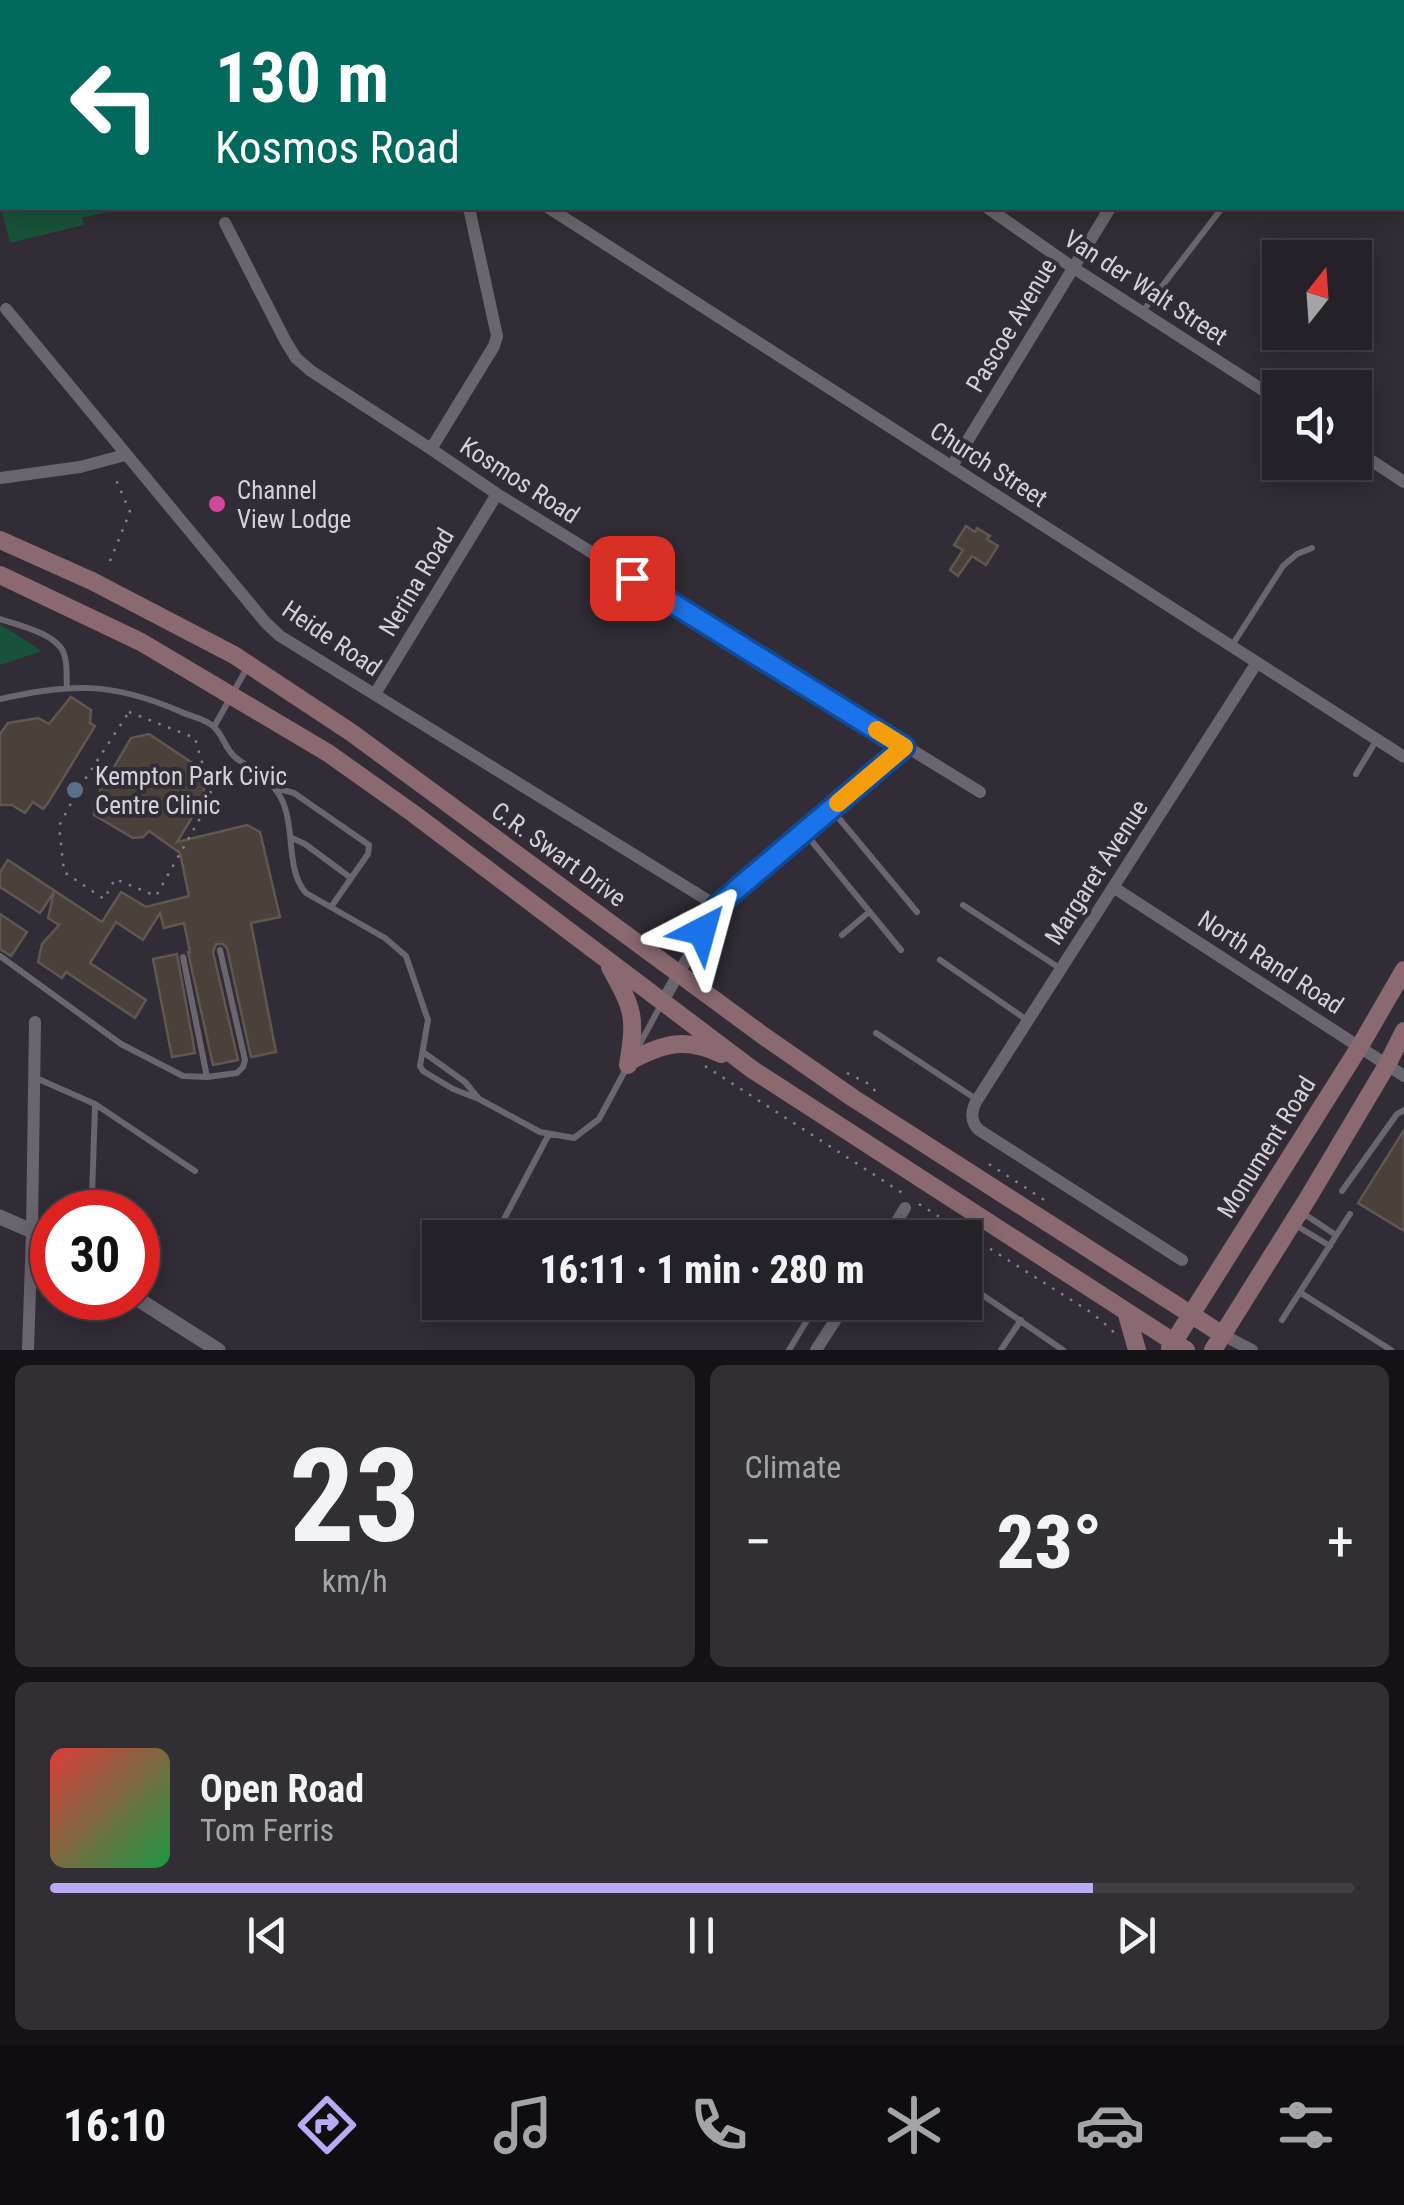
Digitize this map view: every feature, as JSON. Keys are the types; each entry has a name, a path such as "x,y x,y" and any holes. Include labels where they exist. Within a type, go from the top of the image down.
{"main road":[{"name":"C.R. Swart Drive","path":"0,540 92,581 248,664 352,733 765,1037 1191,1316 1218,1342"},
{"path":"0,575 141,642 328,753 753,1070 1176,1347"},
{"path":"605,958 632,1008 634,1029 629,1063"},
{"name":"Monument Road","path":"1176,1347 1191,1316 1404,970"},
{"path":"1218,1342 1404,1031"},
{"path":"629,1063 658,1046 691,1044 711,1049 753,1070"},
{"path":"1126,1311 1137,1350"}],"street":[{"path":"432,448 494,346 496,336 469,210"},
{"name":"Church Street","path":"553,210 1404,757"},
{"name":"Van der Walt Street","path":"991,210 1262,389"},
{"name":"Pascoe Avenue","path":"952,466 1109,210"},
{"name":"Kosmos Road","path":"226,223 286,342 311,371 497,494 980,792"},
{"name":"Heide Road","path":"6,309 280,636 717,906"},
{"path":"0,478 80,467 125,454"},
{"path":"1372,461 1404,482"},
{"name":"Nerina Road","path":"374,694 497,494"},
{"name":"Margaret Avenue","path":"976,1102 1256,664"},
{"path":"662,1003 717,906 904,747"},
{"name":"North Rand Road","path":"1113,888 1404,1076"},
{"path":"33,1190 35,1022"},
{"path":"976,1102 973,1122 980,1130 1182,1260"},
{"path":"897,1220 904,1208"},
{"path":"0,1217 30,1230"},
{"path":"28,1350 30,1290"},
{"path":"160,1313 218,1350"},
{"path":"817,1350 836,1320"},
{"path":"1218,1342 1252,1350"}],"lane":[{"path":"1142,312 1220,210"},
{"path":"1231,648 1282,566 1312,548"},
{"path":"0,619 42,633 57,644 64,653 67,688"},
{"path":"214,726 248,664"},
{"path":"0,699 43,689 92,686 152,699 214,726 233,756 274,788 284,806 299,886 385,938 406,956 428,1020 420,1068 423,1072 549,1134 574,1138 598,1120 662,1003"},
{"path":"1356,774 1376,740"},
{"path":"274,788 294,793 369,845 368,854 331,907"},
{"path":"831,809 916,912"},
{"path":"804,832 901,950"},
{"path":"292,838 351,878"},
{"path":"963,905 1060,969"},
{"path":"842,934 870,912"},
{"path":"0,956 120,1044 183,1076 207,1077 237,1073 244,1066 220,950"},
{"path":"183,957 207,1077"},
{"path":"940,960 1027,1020"},
{"path":"876,1034 976,1102"},
{"path":"423,1052 465,1082 479,1099"},
{"path":"35,1077 96,1104 195,1171"},
{"path":"92,1190 96,1104"},
{"path":"1342,1191 1396,1114 1404,1110"},
{"path":"504,1220 549,1134"},
{"path":"1282,1320 1350,1214"},
{"path":"1296,1217 1336,1236"},
{"path":"1296,1217 1330,1246"},
{"path":"982,1294 1062,1350"},
{"path":"1300,1294 1391,1350"},
{"path":"789,1350 807,1320"},
{"path":"1001,1350 1021,1320"}],"path":[{"path":"108,460 130,512 110,561"},
{"path":"129,712 176,730 195,738 212,797 156,896 114,879 104,899 64,872 59,826 129,712"},
{"path":"705,1066 1092,1313 1118,1340"},
{"path":"844,1071 869,1084 886,1102"},
{"path":"981,1160 1054,1206"}],"green space":[{"path":"2,210 116,210 82,218 84,225 10,243"},
{"path":"1,625 42,651 0,665"}],"building":[{"path":"966,526 990,536 987,539 998,546 986,565 972,556 958,576 950,570 963,550 954,545"},
{"path":"71,697 91,710 90,723 95,726 48,803 43,809 33,802 25,813 12,805 0,805 0,734 8,723 38,718 49,724"},
{"path":"149,734 200,768 205,796 177,842 247,825 260,832 280,917 251,923 276,1052 251,1057 223,944 216,944 213,952 238,1060 213,1065 184,923 164,928 160,913 143,940 116,922 90,963 146,1000 135,1018 66,972 62,978 38,962 42,944 59,925 48,918 54,892 40,913 0,887 0,872 8,860 102,922 121,892 146,907 189,896 180,853 149,831 143,837 133,838 94,815 94,801 131,738"},
{"path":"0,914 27,932 11,956 0,949"},
{"path":"177,954 195,1053 172,1057 153,959"},
{"path":"1404,1130 1404,1231 1358,1203"}],"slow traffic":[{"path":"838,803 904,747 877,730"}],"place":[{"name":"Channel View Lodge","path":"217,504"},
{"name":"Kempton Park Civic Centre Clinic","path":"75,790"}],"route":[{"path":"632,578 904,747 717,906 702,931"}]}
